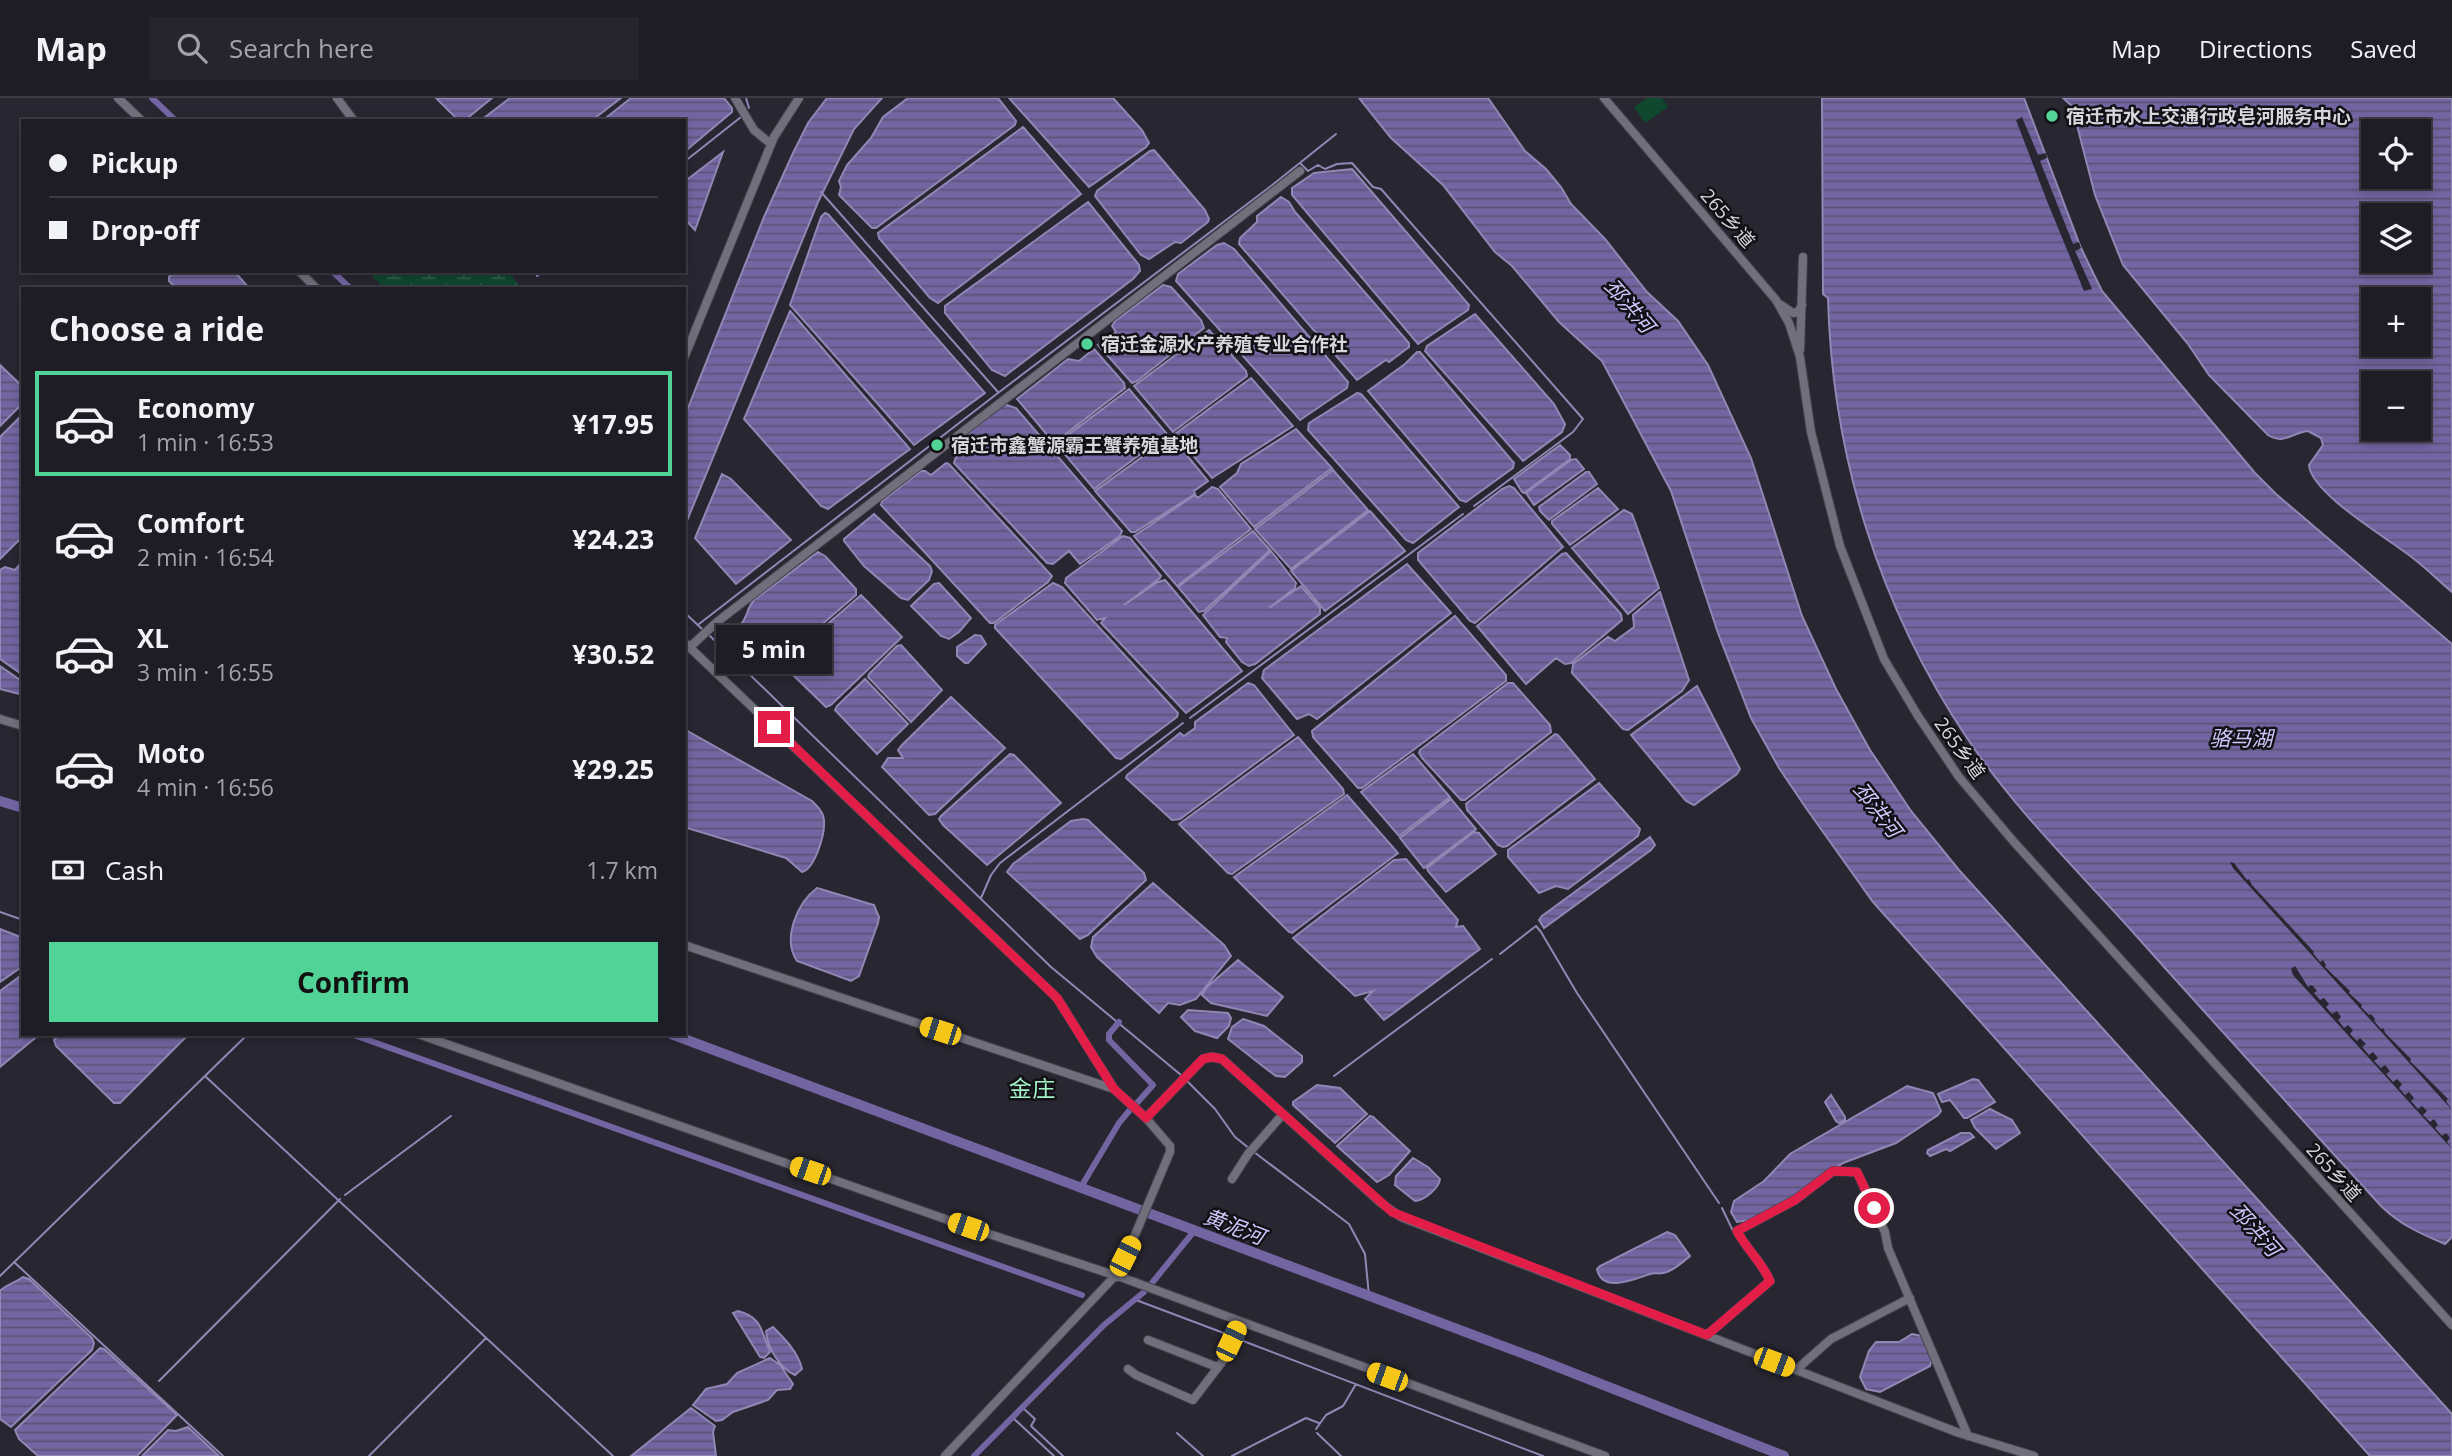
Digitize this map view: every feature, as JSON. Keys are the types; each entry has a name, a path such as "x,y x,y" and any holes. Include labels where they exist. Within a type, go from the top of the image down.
{"street":[{"path":"118,98 140,119"},
{"path":"337,98 353,119"},
{"path":"735,98 754,130 771,144"},
{"path":"686,353 771,144 799,98"},
{"name":"265乡道","path":"1604,98 1776,300 1788,323 1800,357 1811,432 1840,546 1884,659 1959,778 2452,1325"},
{"path":"945,1456 1114,1277 1135,1236 1170,1152 1170,1146 1146,1118 1114,1089 1057,998 687,644 706,633 938,449 1300,171"},
{"path":"1800,357 1803,257"},
{"path":"301,273 315,287"},
{"path":"1776,300 1793,313 1798,312 1802,305"},
{"path":"0,719 21,725"},
{"path":"686,946 1114,1089"},
{"path":"424,1036 1114,1277 1605,1456"},
{"path":"1146,1118 1203,1059 1222,1059 1381,1203 1401,1217 1968,1436 2034,1456"},
{"path":"1232,1179 1255,1145 1283,1114"},
{"path":"1707,1335 1770,1281 1764,1266 1746,1249 1737,1231 1795,1200 1833,1171 1857,1172 1885,1232 1888,1248 1968,1436"},
{"path":"1796,1370 1831,1339 1910,1298"},
{"path":"1128,1369 1193,1400 1217,1367 1240,1323"},
{"path":"1148,1340 1217,1367"}],"green space":[{"path":"1647,98 1662,98 1668,107 1645,123 1634,107"},
{"path":"369,273 509,273 518,284 517,287 383,287"}],"water":[{"path":"436,98 492,98 466,119 457,119"},
{"path":"510,98 621,98 594,119 483,119"},
{"path":"631,98 724,98 732,108 732,112 686,150 686,119 605,119"},
{"path":"827,98 882,98 854,129 818,202 686,523 686,413 764,217 808,123"},
{"path":"908,98 998,98 1016,121 1015,125 876,228 872,228 839,195 839,181 847,165 871,138 883,117"},
{"path":"1009,98 1113,98 1142,130 1149,143 1089,187"},
{"name":"邳洪河","path":"1359,98 1488,98 1525,151 1546,169 1571,204 1605,239 1647,292 1678,321 1708,365 1751,458 1802,616 1836,689 1870,750 1911,811 1959,870 2452,1414 2452,1456 2370,1456 1873,902 1779,768 1751,718 1718,633 1671,491 1602,361 1559,322 1512,266 1495,252 1443,185 1391,138"},
{"name":"骆马湖","path":"1822,98 2024,98 2081,248 2102,291 2255,473 2452,644 2452,1237 2445,1244 2396,1219 2382,1207 2024,813 1985,764 1936,688 1885,583 1866,528 1839,415 1828,298 1823,294"},
{"path":"2063,98 2452,98 2452,592 2323,489 2313,477 2309,465 2323,445 2321,438 2308,431 2283,439 2268,435 2209,375 2188,344 2123,265 2095,195 2072,106"},
{"path":"1023,127 1081,194 938,303 930,298 879,238 878,233"},
{"path":"1154,150 1205,210 1209,219 1181,243 1175,242 1149,259 1141,255 1095,196 1097,191"},
{"path":"723,152 695,230 686,220 686,180"},
{"path":"1352,169 1469,305 1468,310 1418,344 1292,195 1292,188 1314,173"},
{"path":"1281,197 1289,202 1409,343 1409,347 1389,362 1386,360 1357,380 1239,244 1240,238 1257,222 1257,216"},
{"path":"1088,202 1139,265 1140,271 1005,376 992,370 945,313 945,306"},
{"path":"825,213 985,393 914,445 790,305 821,217"},
{"path":"1224,243 1234,249 1348,382 1347,388 1300,420 1176,281 1178,274 1217,245"},
{"path":"173,273 236,273 248,287 175,287 169,277"},
{"path":"1163,285 1171,287 1201,320 1204,328 1132,383 1098,345 1116,332 1112,326 1115,321"},
{"path":"790,311 910,449 828,509 821,506 744,419"},
{"path":"1475,314 1554,404 1565,424 1562,432 1523,461 1425,351 1427,346"},
{"path":"1209,330 1246,371 1247,376 1173,432 1134,386"},
{"path":"1094,349 1124,383 1125,388 1054,443 1017,399 1068,359 1079,361"},
{"path":"1420,352 1514,463 1513,468 1466,502 1460,500 1368,391"},
{"path":"0,365 21,385 21,405 0,426"},
{"path":"1251,378 1293,426 1212,478 1175,434"},
{"path":"1129,389 1167,434 1094,489 1056,444"},
{"path":"1357,393 1361,394 1459,507 1413,543 1406,540 1308,430 1309,423"},
{"path":"1004,404 1016,408 1122,531 1120,536 1080,564 1069,551 1053,564 1047,563 954,463 956,457 966,448 961,439"},
{"path":"21,416 21,538 0,559 0,437"},
{"path":"1296,429 1332,468 1254,527 1220,487 1237,473 1241,464"},
{"path":"1171,436 1208,481 1194,491 1195,494 1131,532 1095,491"},
{"path":"1560,445 1570,455 1570,459 1522,492 1514,479"},
{"path":"1576,459 1584,469 1534,505 1526,493"},
{"path":"946,463 1052,576 1048,582 994,623 990,623 881,505 882,501 921,471 931,475"},
{"path":"1333,470 1368,510 1291,569 1255,529"},
{"path":"1589,472 1597,484 1549,520 1539,507"},
{"path":"722,474 731,479 791,540 736,584 695,538"},
{"path":"1509,486 1514,488 1563,547 1475,623 1470,621 1418,560 1418,553"},
{"path":"1212,487 1218,489 1251,529 1177,586 1134,536 1195,495 1198,498"},
{"path":"1598,488 1618,509 1570,545 1552,521"},
{"path":"1624,510 1632,514 1659,588 1628,614 1572,548"},
{"path":"1370,511 1405,551 1325,611 1291,571"},
{"path":"874,514 930,566 932,571 929,580 908,600 901,598 864,566 844,541"},
{"path":"1253,531 1270,550 1204,611 1199,612 1178,587"},
{"path":"1123,536 1130,538 1161,576 1124,605 1165,580 1242,671 1186,713 1101,623 1105,618 1097,620 1065,583 1066,578"},
{"path":"1271,551 1296,583 1295,588 1269,608 1301,586 1320,608 1320,614 1249,666 1242,662 1226,642 1227,638 1220,637 1203,615"},
{"path":"818,552 856,589 856,595 779,659 742,623 754,600"},
{"path":"1566,553 1621,614 1622,620 1571,663 1565,664 1556,658 1526,684 1477,626"},
{"path":"21,563 21,674 0,659 0,570 5,567 15,570"},
{"path":"1407,564 1451,613 1317,719 1309,714 1297,719 1262,678 1264,670"},
{"path":"939,583 971,618 949,639 941,636 911,606 934,584"},
{"path":"1053,583 1062,587 1178,713 1177,717 1121,759 1116,758 995,628 995,625"},
{"path":"1660,592 1689,680 1682,691 1628,730 1623,729 1572,673 1573,664 1608,637 1615,641 1634,627 1633,615"},
{"path":"861,595 902,637 826,707 789,671 786,660"},
{"path":"1455,616 1506,675 1506,681 1362,788 1358,788 1313,737 1312,731"},
{"path":"975,635 981,636 986,644 965,663 957,656 957,647"},
{"path":"901,645 942,690 911,722 868,677"},
{"path":"0,666 21,681 21,694 0,689"},
{"path":"865,679 908,724 877,754 835,710"},
{"path":"1248,683 1254,685 1294,735 1180,819 1172,820 1126,778 1127,775 1180,733 1184,736 1195,728 1195,722"},
{"path":"1508,683 1513,683 1550,725 1551,732 1465,800 1461,800 1422,758 1420,750"},
{"path":"1697,686 1740,769 1694,805 1686,801 1631,735"},
{"path":"951,697 1005,748 935,814 929,815 882,767 888,758 903,758 898,750"},
{"path":"686,730 812,801 822,813 823,834 811,865 802,872 786,858 686,828"},
{"path":"1555,734 1595,779 1507,846 1498,845 1467,810 1466,804"},
{"path":"1298,737 1343,789 1344,794 1232,874 1228,873 1179,824"},
{"path":"1010,754 1061,803 987,865 939,819"},
{"path":"1413,754 1450,797 1399,836 1361,792"},
{"path":"1599,783 1640,829 1638,836 1568,889 1556,886 1539,893 1508,857 1508,850"},
{"path":"1347,795 1398,853 1292,933 1289,932 1234,877"},
{"path":"1451,799 1476,829 1424,868 1400,838"},
{"path":"1088,820 1144,873 1146,880 1088,935 1080,939 1007,872 1013,864 1071,821"},
{"path":"1474,832 1479,833 1496,854 1446,892 1427,868"},
{"path":"1650,837 1655,845 1651,850 1544,928 1539,920 1542,916"},
{"path":"1406,859 1458,920 1456,927 1463,926 1480,949 1384,1020 1365,999 1373,991 1355,996 1293,938 1394,860"},
{"path":"1153,883 1224,945 1231,956 1196,999 1180,1005 1168,1003 1159,1013 1097,957 1091,947 1093,937"},
{"path":"817,888 874,905 879,917 859,976 851,981 797,961 793,952 791,932 794,922 803,903"},
{"path":"0,929 21,937 21,967 0,982"},
{"path":"1238,960 1283,997 1267,1016 1211,1003 1202,995 1207,987"},
{"path":"21,975 21,1036 38,1036 0,1067 0,991"},
{"path":"1188,1010 1228,1013 1231,1018 1229,1026 1217,1038 1195,1031 1181,1017"},
{"path":"1243,1019 1264,1026 1302,1056 1302,1062 1285,1077 1276,1076 1269,1071 1228,1039 1232,1027"},
{"path":"58,1036 187,1036 120,1103 114,1103 56,1046 54,1040"},
{"path":"1973,1079 1978,1080 1995,1102 1964,1118 1950,1100 1942,1102 1938,1094"},
{"path":"1317,1085 1340,1088 1367,1114 1335,1143 1293,1105 1293,1102"},
{"path":"1907,1086 1933,1093 1941,1111 1938,1115 1896,1143 1843,1163 1794,1198 1750,1220 1737,1222 1731,1212 1734,1201 1764,1181 1790,1154"},
{"path":"1831,1095 1845,1117 1845,1120 1839,1123 1825,1102"},
{"path":"1990,1109 2012,1120 2020,1133 1996,1149 1975,1128 1971,1120"},
{"path":"1370,1116 1410,1151 1389,1175 1377,1182 1337,1146"},
{"path":"1961,1133 1970,1133 1974,1137 1950,1151 1946,1149 1930,1156 1927,1153 1928,1150"},
{"path":"1413,1158 1428,1167 1440,1179 1431,1193 1415,1201 1395,1185 1396,1176"},
{"path":"1667,1232 1675,1235 1690,1256 1676,1267 1665,1273 1652,1273 1620,1283 1605,1281 1600,1277 1597,1269 1600,1266"},
{"path":"23,1277 29,1279 92,1338 94,1343 92,1350 11,1427 0,1419 0,1291"},
{"path":"738,1311 752,1317 760,1326 770,1352 764,1358 760,1357 733,1313"},
{"path":"773,1327 797,1357 802,1369 795,1375 779,1363 772,1350 766,1331"},
{"path":"1912,1334 1922,1336 1932,1358 1930,1366 1880,1392 1866,1389 1860,1377 1869,1351 1876,1342 1899,1342"},
{"path":"100,1348 177,1415 137,1456 38,1456 19,1439 15,1430"},
{"path":"770,1358 780,1365 793,1384 790,1389 777,1390 768,1400 716,1421 693,1405 706,1389 727,1384 737,1373"},
{"path":"691,1408 715,1426 713,1432 716,1456 631,1456"},
{"path":"188,1427 219,1456 142,1456 168,1430 176,1431"}],"pier":[{"path":"2022,117 2038,155 2046,153 2047,158 2040,161 2073,244 2079,242 2081,248 2075,251 2092,289 2084,291 2047,201 2016,120"},
{"path":"2230,862 2249,879 2320,962 2323,960 2325,967 2448,1099 2446,1101 2452,1110 2233,868"},
{"path":"2295,966 2308,987 2312,985 2320,1000 2324,998 2329,1004 2326,1007 2332,1014 2337,1011 2341,1017 2338,1020 2344,1028 2348,1025 2353,1030 2350,1034 2357,1041 2360,1038 2366,1044 2362,1047 2369,1055 2373,1052 2378,1058 2374,1061 2381,1068 2385,1065 2390,1071 2386,1074 2393,1082 2397,1079 2402,1084 2399,1088 2405,1095 2409,1092 2414,1098 2411,1101 2418,1109 2422,1106 2427,1111 2423,1115 2430,1122 2434,1119 2438,1125 2435,1128 2442,1136 2446,1133 2450,1138 2447,1142 2452,1149 2293,975 2291,969"}],"waterway":[{"path":"152,98 174,119"},
{"path":"746,98 749,108"},
{"path":"686,160 741,117"},
{"path":"699,624 1336,134"},
{"path":"1300,163 1308,171 1318,165 1325,169 1337,164 1352,163 1373,187 1381,189 1583,419 1573,432 1474,506"},
{"path":"821,192 998,392"},
{"path":"334,273 349,287"},
{"path":"537,276 541,273"},
{"path":"1190,718 1463,514"},
{"path":"686,614 702,629"},
{"path":"709,635 1051,967 1181,1075"},
{"path":"981,898 991,875 1000,863 1183,723"},
{"name":"黄泥河","path":"0,801 21,807"},
{"path":"0,912 21,919"},
{"path":"1500,954 1536,926 1577,993 1719,1203"},
{"path":"1334,1076 1492,959"},
{"path":"1119,1022 1109,1034 1109,1040 1153,1085 1137,1103"},
{"path":"0,1276 246,1036"},
{"path":"357,1036 1082,1295"},
{"name":"黄泥河","path":"676,1036 1540,1360 1784,1456"},
{"path":"205,1076 613,1456"},
{"path":"1187,1081 1215,1109 1235,1137 1250,1149"},
{"path":"1081,1187 1129,1111"},
{"path":"345,1195 451,1116"},
{"path":"1254,1152 1349,1224 1365,1254 1369,1296"},
{"path":"159,1381 340,1199"},
{"path":"1722,1208 1733,1231"},
{"path":"1152,1283 1195,1230"},
{"path":"14,1262 223,1456"},
{"path":"974,1456 1104,1325 1144,1292"},
{"path":"1136,1300 1229,1335"},
{"path":"369,1456 486,1338"},
{"path":"1238,1339 1543,1456"},
{"path":"1316,1429 1326,1415 1343,1406 1356,1384"},
{"path":"1022,1407 1035,1419 1031,1426 1063,1456"},
{"path":"1012,1417 1054,1456"},
{"path":"1232,1456 1306,1418 1319,1423"},
{"path":"1177,1433 1203,1456"},
{"path":"1317,1433 1341,1456"}],"place":[{"name":"宿迁市水上交通行政皂河服务中心","path":"2052,116"},
{"name":"宿迁金源水产养殖专业合作社","path":"1087,344"},
{"name":"宿迁市鑫蟹源霸王蟹养殖基地","path":"937,445"}],"district":[{"name":"金庄","path":"1032,1089"}],"route":[{"path":"774,727 1057,998 1114,1089 1146,1118 1203,1059 1222,1059 1392,1212 1707,1335 1770,1281 1764,1266 1746,1249 1737,1231 1795,1200 1833,1171 1857,1172 1874,1208"}]}
